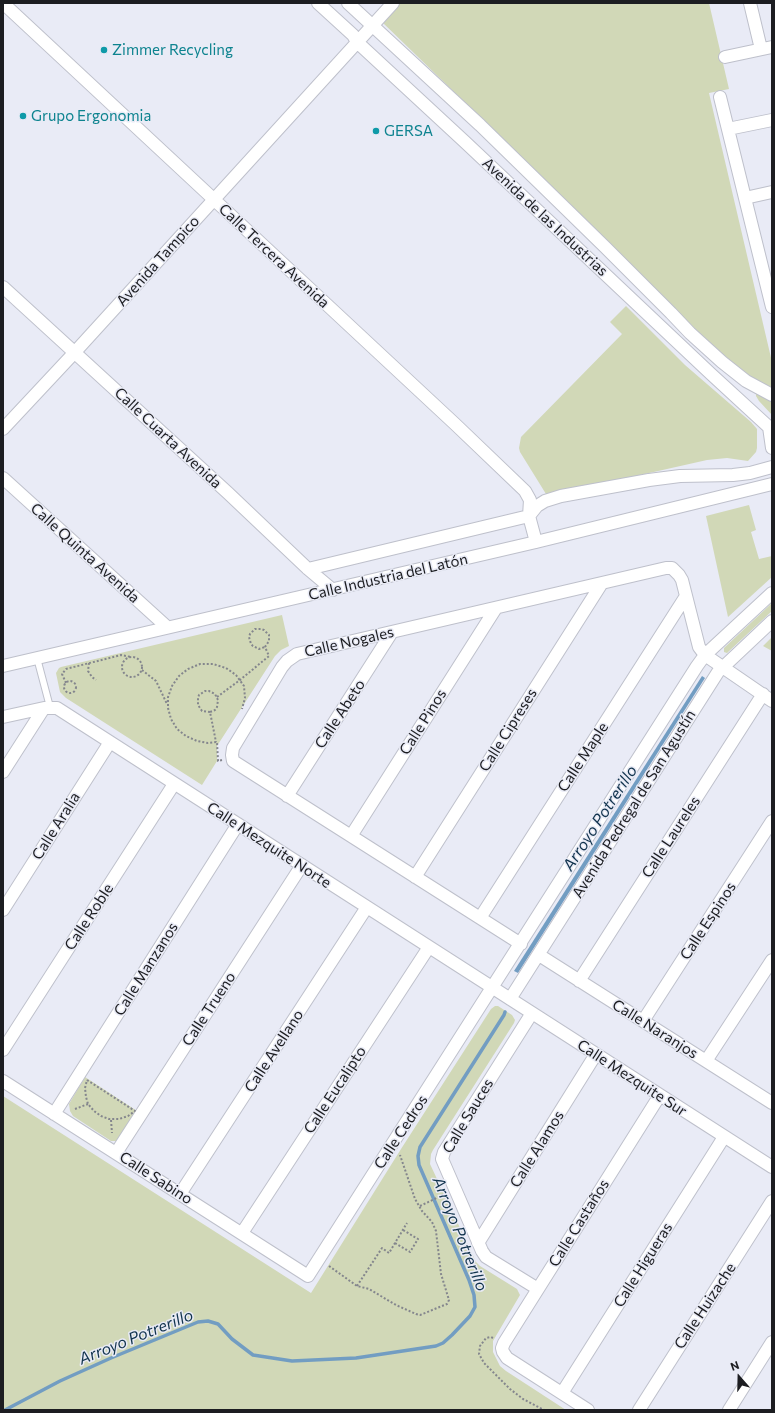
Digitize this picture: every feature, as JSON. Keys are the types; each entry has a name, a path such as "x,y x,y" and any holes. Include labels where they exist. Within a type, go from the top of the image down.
{"street":[{"name":"Calle Tercera Avenida","path":"3,3 525,491 530,500 529,516 536,542"},
{"name":"Avenida de las Industrias","path":"318,3 353,35 357,42 770,429"},
{"name":"Avenida de las Industrias","path":"348,3 480,126 605,247 690,333 746,381 772,396"},
{"name":"Avenida Tampico","path":"3,429 393,3"},
{"path":"725,57 766,48 750,3"},
{"path":"720,97 745,198 767,269 772,307"},
{"path":"728,129 772,120"},
{"path":"465,142 480,126"},
{"path":"745,198 772,192"},
{"name":"Calle Cuarta Avenida","path":"3,287 308,569 333,590"},
{"path":"711,374 722,362"},
{"path":"770,429 772,448"},
{"path":"529,516 537,506 545,501 561,496 649,480 680,476 733,475 750,473 772,467"},
{"name":"Calle Quinta Avenida","path":"3,478 167,627"},
{"name":"Calle Industria del Latón","path":"3,666 536,542 772,484"},
{"name":"Calle Industria del Latón","path":"308,569 529,516"},
{"name":"Calle Nogales","path":"232,759 234,748 252,717 282,667 292,656 666,568 672,568 679,575 699,647 705,655"},
{"name":"Calle Cipreses","path":"415,877 602,583"},
{"name":"Avenida Pedregal de San Agustín","path":"493,988 705,655 772,593"},
{"name":"Calle Maple","path":"480,918 686,596"},
{"name":"Calle Pinos","path":"351,836 496,608"},
{"name":"Avenida Pedregal de San Agustín","path":"510,999 714,678 723,667 772,621"},
{"name":"Calle Abeto","path":"287,796 392,632"},
{"path":"705,655 767,697"},
{"name":"Calle Laureles","path":"580,981 767,697"},
{"path":"3,717 47,708"},
{"path":"3,772 47,708"},
{"name":"Calle Mezquite Norte","path":"47,708 57,708 493,988"},
{"name":"Calle Aralia","path":"3,910 110,742"},
{"path":"232,759 287,796 521,944"},
{"name":"Calle Roble","path":"3,1050 174,784"},
{"name":"Calle Espinos","path":"643,1021 772,821"},
{"name":"Calle Manzanos","path":"54,1114 238,824"},
{"name":"Calle Trueno","path":"116,1153 302,865"},
{"name":"Calle Avellano","path":"180,1194 367,907"},
{"name":"Calle Eucalipto","path":"242,1233 429,947"},
{"name":"Calle Naranjos","path":"539,955 772,1102"},
{"path":"706,1061 772,960"},
{"name":"Calle Mezquite Sur","path":"493,988 772,1168"},
{"name":"Calle Cedros","path":"308,1276 493,988"},
{"name":"Calle Sauces","path":"532,1013 442,1156 443,1162 478,1243 486,1257 538,1289"},
{"name":"Calle Alamos","path":"478,1243 596,1054"},
{"name":"Calle Sabino","path":"3,1081 308,1276"},
{"name":"Calle Castaños","path":"562,1393 507,1358 503,1352 504,1344 660,1095"},
{"name":"Calle Higueras","path":"562,1393 724,1137"},
{"name":"Calle Huizache","path":"639,1410 772,1201"},
{"path":"729,1410 772,1342"},
{"path":"562,1393 588,1410"}],"lane":[{"path":"37,658 47,708"}],"path":[{"path":"258,628 267,632 269,638 265,646 259,649 253,646 249,637 252,631 258,628"},
{"path":"217,697 270,656 265,646"},
{"path":"66,683 71,681 75,683 77,686 75,692 68,694 65,691 64,687 66,683 62,674 68,668 121,655 134,657 140,660 142,663 142,670 138,676 128,677 122,669 124,660 131,657"},
{"path":"89,663 88,671 96,680"},
{"path":"168,708 168,696 172,686 179,676 188,669 200,664 213,664 226,668 240,680 244,686 245,698 242,709 252,717"},
{"path":"142,670 153,677 158,685 166,699 171,719 177,729 196,741 208,743 216,742"},
{"path":"205,691 212,692 218,700 217,707 210,712 205,712 199,708 198,705 199,695 205,691"},
{"path":"210,712 218,746 218,761 232,759"},
{"path":"87,1080 135,1111 128,1116 119,1119 111,1119 101,1116 88,1104 85,1088 87,1080"},
{"path":"74,1109 88,1104"},
{"path":"111,1119 112,1133"},
{"path":"326,1264 357,1286 369,1289 396,1305 416,1314 420,1314 447,1304 449,1300 441,1274 436,1231 432,1222 415,1199 398,1150"},
{"path":"419,1206 446,1194"},
{"path":"357,1286 382,1248 389,1253 407,1223"},
{"path":"395,1243 410,1252 418,1239 403,1230"},
{"path":"496,1339 489,1337 482,1343 479,1351 482,1360 510,1389 523,1399 544,1410"}],"green space":[{"path":"400,3 709,3 729,89 709,93 772,362 771,387 746,376 720,354 628,261 382,22"},
{"path":"626,306 685,365 751,422 757,429 756,452 748,461 727,458 707,460 556,494 546,494 520,452 519,448 521,437 622,334 610,322"},
{"path":"756,393 764,396 772,403 772,415 759,401"},
{"path":"749,505 756,530 751,532 759,559 772,556 772,577 728,617 706,516"},
{"path":"772,603 772,611 727,653 724,652 724,648"},
{"path":"282,615 289,646 281,650 275,656 217,746 217,761 202,785 66,698 60,692 56,673 61,667"},
{"path":"772,637 772,651 763,646"},
{"path":"498,1006 512,1015 515,1020 514,1023 433,1150 430,1164 476,1262 517,1289 520,1295 493,1341 493,1352 500,1366 566,1410 3,1410 3,1096 311,1293 401,1149 491,1009"},
{"path":"85,1077 137,1111 118,1141 111,1141 73,1116 70,1111 69,1104"}],"water":[{"path":"702,676 705,678 518,973 514,971"}],"waterway":[{"name":"Arroyo Potrerillo","path":"5,1410 60,1381 198,1322 208,1321 218,1324 232,1339 253,1355 292,1361 356,1358 436,1346 443,1343 470,1316 475,1307 474,1295 469,1280 419,1165 418,1156 420,1147 505,1012"}],"place":[{"name":"Zimmer Recycling","path":"104,50"},
{"name":"Grupo Ergonomia","path":"23,116"},
{"name":"GERSA","path":"376,131"}]}
